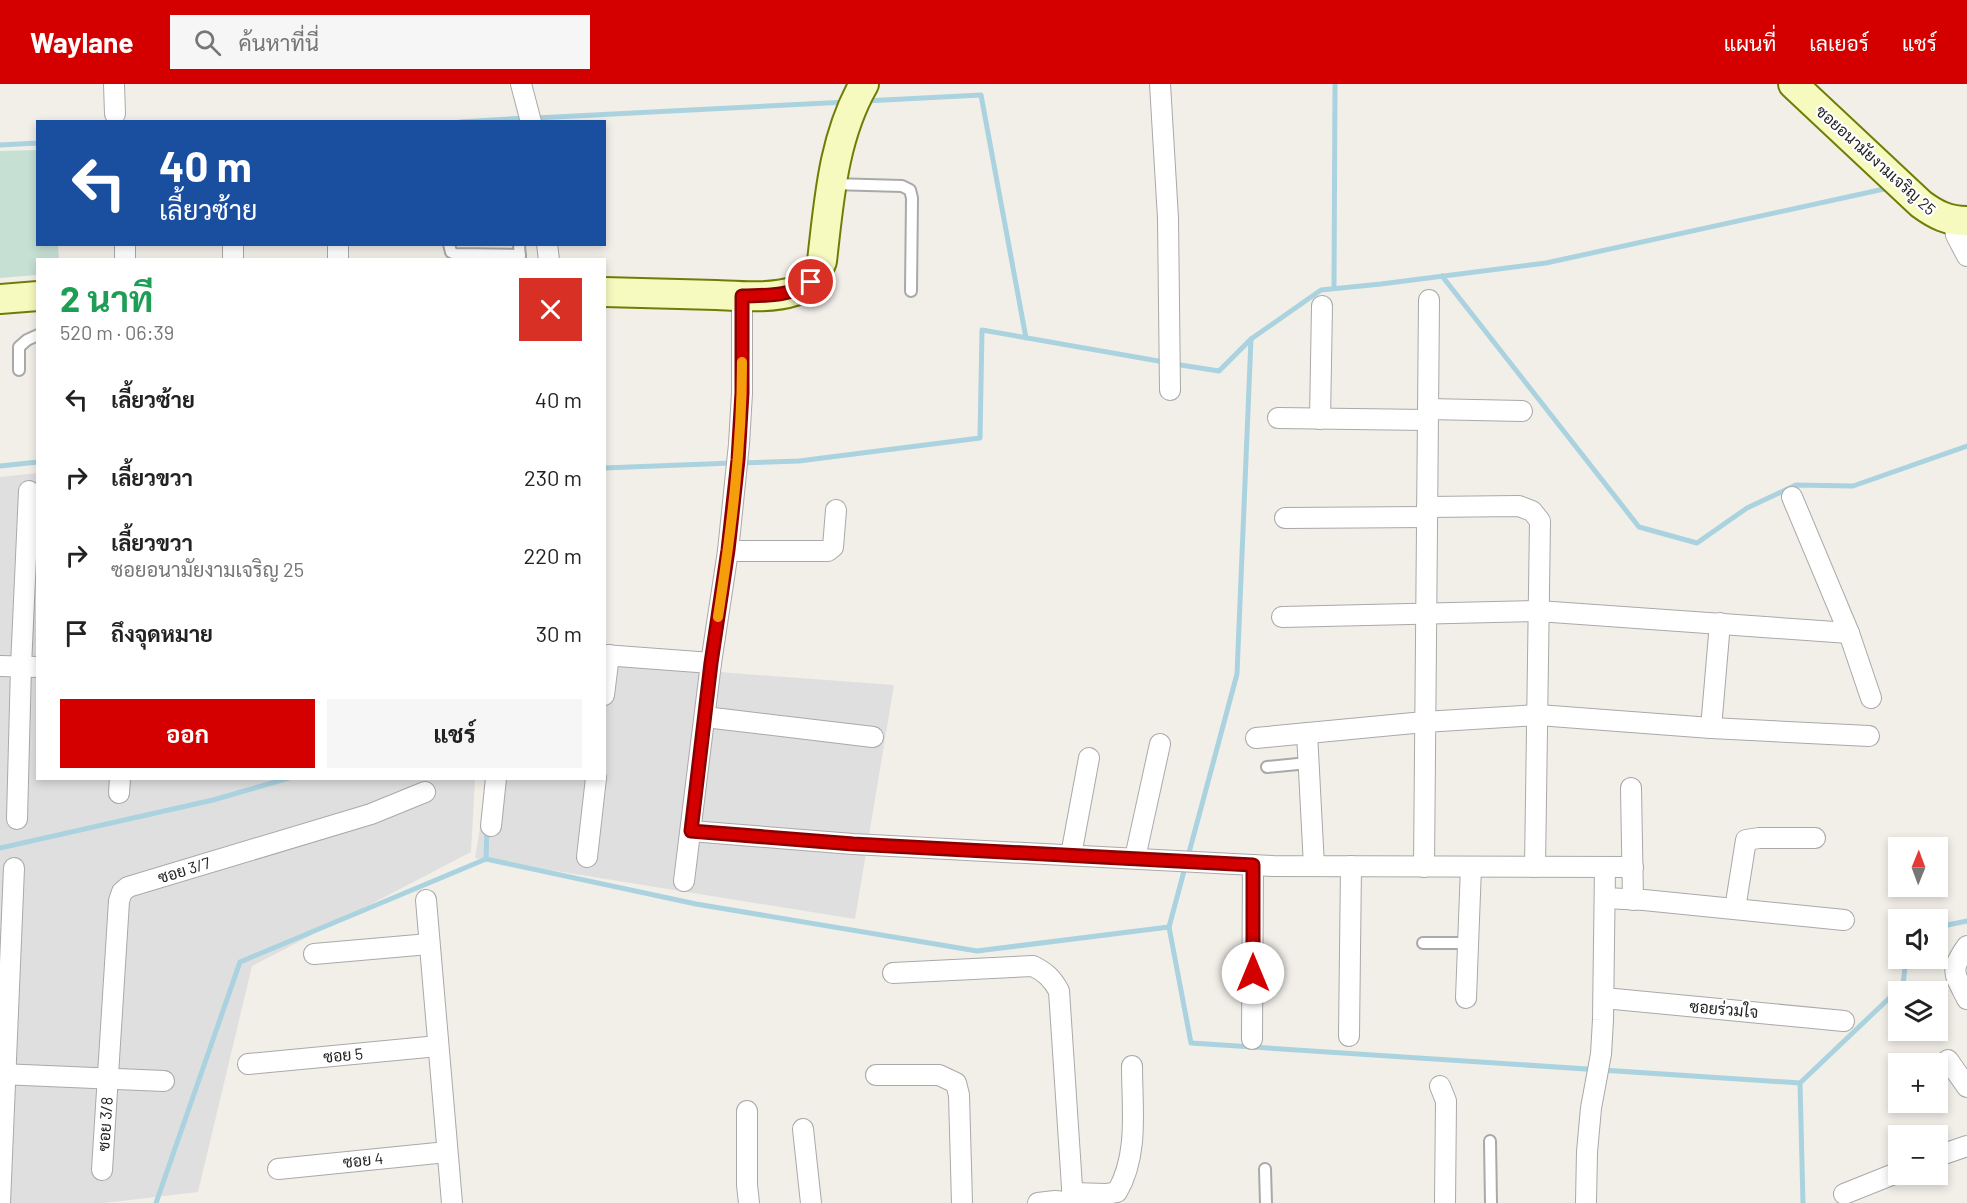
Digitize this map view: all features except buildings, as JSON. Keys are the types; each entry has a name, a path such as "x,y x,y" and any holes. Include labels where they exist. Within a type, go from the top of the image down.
{"street":[{"path":"114,84 115,114"},
{"path":"521,84 530,117"},
{"path":"1160,84 1168,218 1170,390"},
{"name":"ซอยอนามัยงามเจริญ 25","path":"1792,84 1921,204 1939,217 1960,221"},
{"path":"606,292 742,296 797,291 811,282 819,272 822,261 839,140 858,96"},
{"path":"1960,221 1956,235 1967,256"},
{"path":"0,299 36,296"},
{"path":"684,881 735,485 742,393 742,296"},
{"path":"1424,867 1429,300"},
{"path":"1320,418 1322,306"},
{"path":"1278,418 1522,411"},
{"path":"17,819 29,667 29,491"},
{"path":"1792,497 1849,633 1871,698"},
{"path":"1285,518 1519,506 1538,516 1540,521 1535,867"},
{"path":"728,550 828,551 833,547 836,510"},
{"path":"1282,616 1538,611 1849,633"},
{"path":"1712,728 1720,623"},
{"path":"607,655 711,663"},
{"path":"0,666 29,667"},
{"path":"1256,738 1424,722 1538,715 1712,728 1869,736"},
{"path":"705,717 873,737"},
{"path":"1307,733 1314,866"},
{"path":"1135,858 1160,744"},
{"path":"1071,855 1089,758"},
{"path":"491,826 496,780"},
{"path":"587,857 596,780"},
{"path":"1631,788 1633,900"},
{"name":"ซอย 3/7","path":"108,1078 119,901 122,892 128,887 371,814 425,792"},
{"path":"691,831 853,844 1253,865 1633,867"},
{"path":"1735,909 1746,840 1815,838"},
{"path":"1252,1038 1253,865"},
{"path":"1349,1036 1351,866"},
{"path":"1467,998 1471,867"},
{"path":"1586,1203 1587,1152 1601,1054 1604,998 1605,867"},
{"path":"0,1203 3,1074 14,868"},
{"path":"1605,898 1844,920"},
{"path":"426,900 452,1203"},
{"path":"314,954 429,944"},
{"path":"1967,946 1954,967 1956,977 1967,999"},
{"path":"893,973 1033,966 1054,980 1059,991 1073,1199"},
{"name":"ซอยร่วมใจ","path":"1604,998 1844,1021"},
{"name":"ซอย 5","path":"248,1064 438,1046"},
{"path":"1948,1060 1967,1087"},
{"path":"1038,1203 1117,1191 1124,1180 1131,1153 1132,1066"},
{"path":"3,1074 164,1081"},
{"path":"876,1075 939,1075 956,1083 959,1095 962,1203"},
{"name":"ซอย 3/8","path":"102,1170 108,1078"},
{"path":"1440,1086 1446,1101 1445,1203"},
{"path":"747,1111 749,1203"},
{"path":"803,1130 811,1203"},
{"path":"1948,1153 1967,1146"},
{"name":"ซอย 4","path":"278,1169 447,1152"},
{"path":"1844,1194 1888,1176"}],"lane":[{"path":"832,184 902,186 910,190 912,198 911,291"},
{"path":"450,246 451,252 455,254 491,249 520,253"},
{"path":"19,370 20,347 36,336"},
{"path":"1267,767 1308,763"},
{"path":"1423,943 1467,943"},
{"path":"1490,1142 1491,1203"},
{"path":"1265,1168 1266,1203"}],"shaded area":[{"path":"36,473 36,780 475,780 471,852 252,966 198,1192 104,1203 0,1203 0,477"},
{"path":"606,658 731,673 894,685 855,919 475,858 488,780 606,780"}],"green space":[{"path":"36,150 36,246 58,246 59,258 36,258 36,275 0,278 0,151"}],"waterway":[{"path":"1334,288 1335,84"},
{"path":"865,101 981,95 1026,338"},
{"path":"535,118 847,102"},
{"path":"493,120 526,118"},
{"path":"0,145 36,143"},
{"path":"1251,339 1321,290 1546,263 1884,189"},
{"path":"1442,276 1639,527 1697,543 1747,508 1796,485 1853,486 1967,446"},
{"path":"741,463 799,461 980,438 982,330 1164,362"},
{"path":"1174,364 1219,371 1251,339 1237,674 1169,927 1191,1043 1800,1083 1903,985 1905,969"},
{"path":"0,466 36,462"},
{"path":"606,468 732,463"},
{"path":"0,848 213,800 282,780"},
{"path":"486,859 487,828"},
{"path":"156,1203 240,962 486,859 696,904 977,951 1169,927"},
{"path":"1948,925 1967,921"},
{"path":"1800,1083 1803,1203"}],"slow traffic":[{"path":"718,617 728,550 739,444 742,362"}],"route":[{"path":"811,282 797,291 742,296 742,393 738,460 691,831 853,844 1253,865 1253,973"}]}
